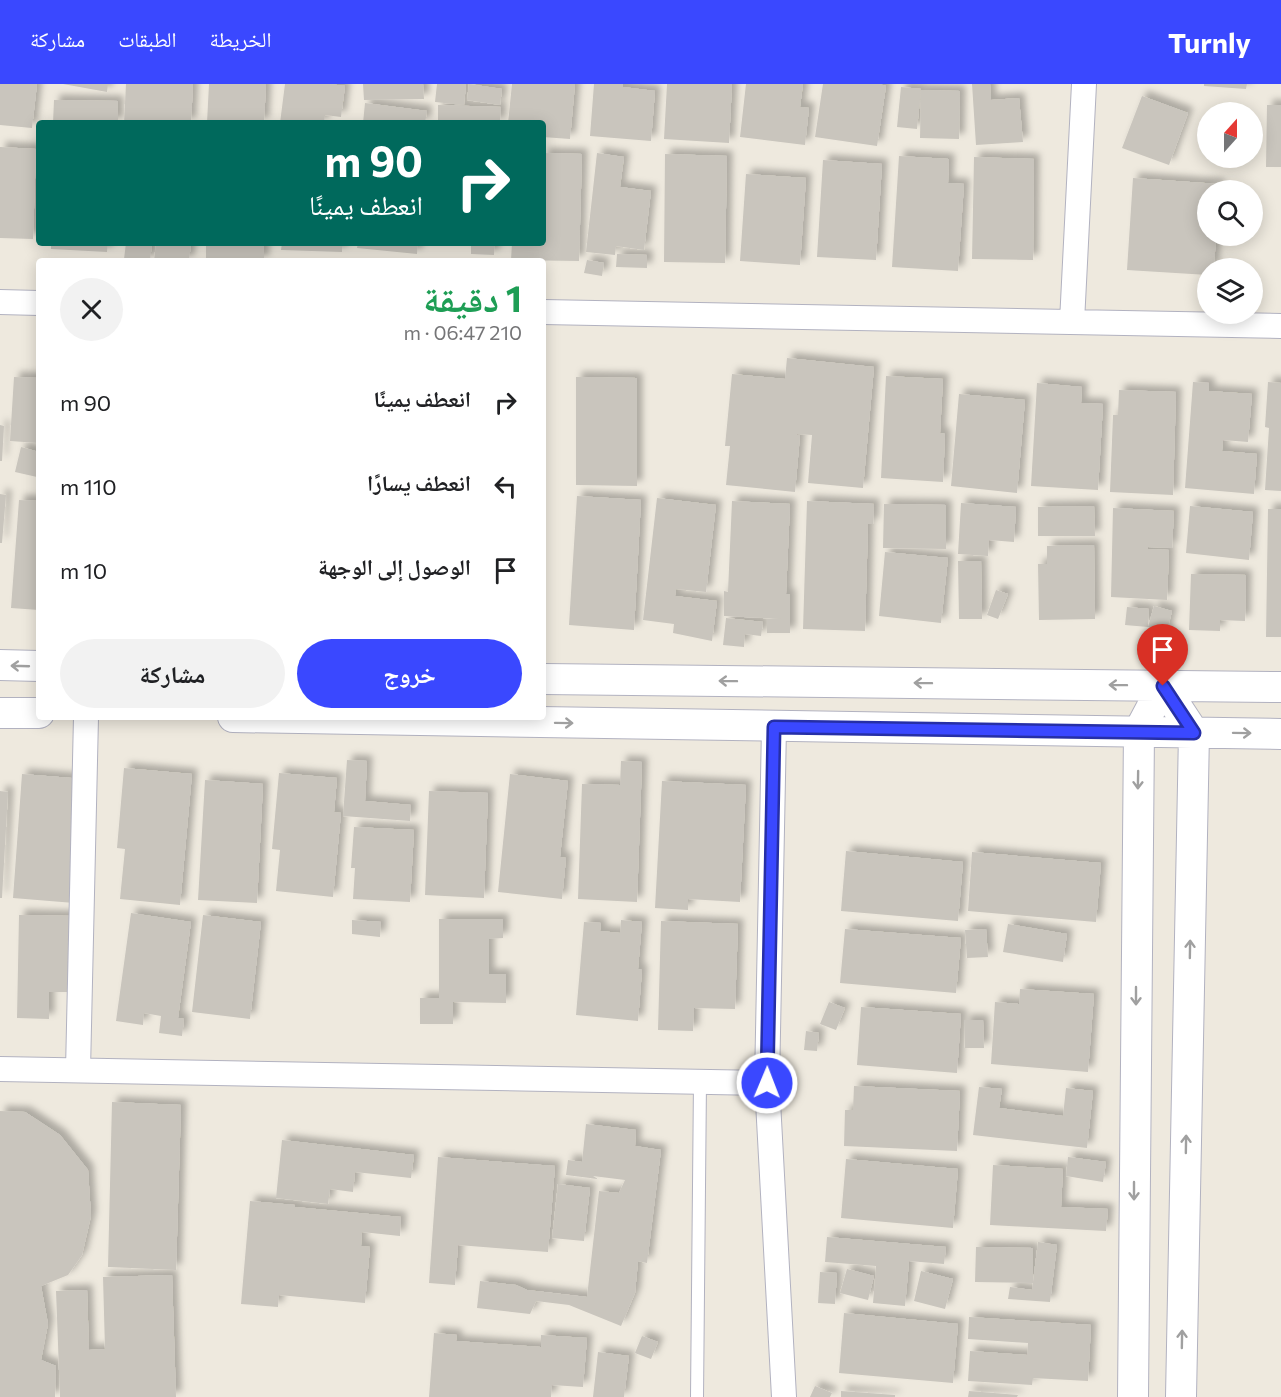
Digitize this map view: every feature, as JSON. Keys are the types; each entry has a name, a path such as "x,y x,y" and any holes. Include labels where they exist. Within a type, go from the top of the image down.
{"street":[{"path":"1072,322 1084,84"},
{"path":"0,302 36,303"},
{"path":"546,312 1281,326"},
{"path":"0,665 36,666"},
{"path":"546,679 1281,687"},
{"path":"1133,1397 1139,731 1163,686"},
{"path":"1163,686 1194,733 1181,1397"},
{"path":"0,713 36,713"},
{"path":"78,1070 86,720"},
{"path":"395,720 1281,734"},
{"path":"774,727 767,1083 784,1397"},
{"path":"0,1069 767,1083"}],"lane":[{"path":"697,1397 700,1081"}],"building":[{"path":"0,84 37,84 32,128 0,125"},
{"path":"63,84 108,84 107,92"},
{"path":"126,84 193,84 191,120 124,120"},
{"path":"209,84 266,84 264,120 207,120"},
{"path":"285,84 345,86 341,117 325,115 324,120 280,120"},
{"path":"363,84 423,84 424,99 364,100"},
{"path":"437,84 466,84 464,105 435,102"},
{"path":"469,84 502,89 500,105 467,100"},
{"path":"512,84 575,84 570,139 546,137 546,120 508,120"},
{"path":"594,84 623,84 623,87 655,91 651,141 590,136"},
{"path":"667,84 732,84 729,143 664,139"},
{"path":"746,84 803,84 800,107 809,108 805,145 740,137"},
{"path":"823,84 886,86 877,146 815,137"},
{"path":"972,84 990,84 991,100 1019,98 1023,142 976,145"},
{"path":"1204,84 1247,84 1246,89 1204,86"},
{"path":"901,87 921,89 917,129 897,127"},
{"path":"921,90 960,91 959,139 920,138"},
{"path":"1142,96 1188,113 1169,165 1122,148"},
{"path":"54,100 118,101 118,120 53,120"},
{"path":"365,103 427,111 426,120 363,120"},
{"path":"438,105 501,107 500,120 438,120"},
{"path":"1267,105 1281,105 1281,167 1266,167"},
{"path":"0,147 36,149 33,239 0,238"},
{"path":"546,153 582,154 579,261 511,258 512,246 546,246"},
{"path":"597,153 624,157 620,187 651,191 644,250 616,246 615,255 586,252"},
{"path":"665,154 727,156 725,263 664,262"},
{"path":"899,156 949,159 948,183 964,184 958,271 892,267"},
{"path":"974,157 1034,159 1033,260 972,259"},
{"path":"823,160 882,164 876,260 817,257"},
{"path":"746,174 806,178 800,265 740,261"},
{"path":"1133,178 1197,182 1197,246 1215,246 1215,258 1197,258 1197,274 1127,270"},
{"path":"51,246 108,246 107,252 51,249"},
{"path":"126,246 152,246 150,258 124,258"},
{"path":"156,246 191,246 189,258 154,258"},
{"path":"206,246 264,246 264,258 206,258"},
{"path":"282,246 342,246 342,252 281,250"},
{"path":"357,246 418,246 417,254 357,248"},
{"path":"471,246 495,246 494,255 471,254"},
{"path":"617,254 647,255 647,268 616,267"},
{"path":"587,260 604,263 602,276 584,273"},
{"path":"787,358 874,367 863,488 808,483 812,435 797,434 800,435 795,492 726,485 730,446 725,446 732,374 785,379"},
{"path":"886,376 943,379 940,433 945,434 943,482 881,478"},
{"path":"14,377 36,378 36,443 10,441"},
{"path":"576,377 637,378 637,486 576,485"},
{"path":"1193,382 1209,383 1209,391 1252,394 1248,442 1223,440 1222,451 1257,454 1254,494 1185,488"},
{"path":"1268,382 1281,383 1281,491 1265,490 1269,428 1265,427"},
{"path":"1037,383 1082,387 1081,403 1103,404 1098,490 1031,486"},
{"path":"1119,390 1176,392 1173,495 1110,492 1113,415 1118,415"},
{"path":"959,394 1025,400 1017,493 951,486"},
{"path":"0,425 4,426 2,461 0,461"},
{"path":"21,447 36,451 36,477 15,472"},
{"path":"0,494 6,495 2,543 0,543"},
{"path":"577,496 641,500 634,630 569,625"},
{"path":"657,498 716,505 706,592 676,589 675,596 717,601 712,641 673,633 674,624 643,620"},
{"path":"19,500 36,501 36,610 11,608"},
{"path":"732,501 790,504 786,594 790,594 790,633 767,633 767,619 781,619 724,616 724,591 728,592"},
{"path":"807,501 874,504 873,524 868,524 865,631 803,629"},
{"path":"961,503 1016,507 1014,542 989,540 988,556 958,554"},
{"path":"884,504 946,505 946,549 883,548"},
{"path":"1094,506 1095,536 1038,536 1038,507"},
{"path":"1190,506 1253,512 1249,560 1186,553"},
{"path":"1113,508 1174,511 1172,548 1148,547 1148,549 1169,550 1167,600 1111,597"},
{"path":"1268,509 1281,509 1281,637 1266,637"},
{"path":"1094,545 1095,619 1039,620 1038,564 1047,564 1047,546"},
{"path":"885,552 948,558 941,623 879,616"},
{"path":"958,561 981,561 982,619 959,619"},
{"path":"1191,574 1246,575 1245,621 1220,620 1220,631 1189,630"},
{"path":"996,590 1008,594 998,619 987,615"},
{"path":"1154,606 1172,611 1167,632 1148,627"},
{"path":"1127,607 1149,609 1148,627 1125,625"},
{"path":"726,618 763,622 761,636 745,634 744,647 723,645"},
{"path":"347,760 367,761 365,801 411,805 410,821 343,816"},
{"path":"621,761 642,762 637,902 578,899 582,784 620,785"},
{"path":"124,768 192,774 180,905 120,899 125,849 117,848"},
{"path":"279,773 337,778 334,812 341,813 333,897 276,891 280,850 272,849"},
{"path":"22,774 84,779 74,903 13,898"},
{"path":"510,774 568,781 560,857 566,858 562,899 498,892"},
{"path":"205,780 263,784 257,903 198,900"},
{"path":"662,781 746,785 740,902 688,899 688,910 655,908"},
{"path":"0,791 8,792 2,898 0,898"},
{"path":"429,791 488,793 484,898 425,895"},
{"path":"354,827 414,830 410,902 353,899 355,868 351,868"},
{"path":"846,851 963,862 958,921 841,911"},
{"path":"972,852 1101,863 1096,922 968,911"},
{"path":"131,913 191,922 178,1018 184,1019 182,1036 159,1033 161,1016 144,1013 143,1025 116,1021"},
{"path":"19,915 74,916 73,992 49,992 49,1019 17,1018"},
{"path":"203,915 261,922 250,1019 192,1012"},
{"path":"439,919 503,919 503,938 489,939 489,974 506,974 506,1003 453,1002 453,1024 420,1024 420,998 439,998"},
{"path":"352,920 381,922 380,937 352,934"},
{"path":"621,920 642,922 638,969 642,970 638,1021 576,1015 584,922 601,923 600,931 620,933"},
{"path":"661,921 738,924 735,1009 694,1008 693,1031 658,1030"},
{"path":"1008,924 1067,934 1063,962 1003,952"},
{"path":"845,929 961,938 956,993 840,983"},
{"path":"986,929 988,957 967,958 965,930"},
{"path":"1020,989 1094,994 1088,1072 991,1064 995,1002 1019,1004"},
{"path":"829,1002 845,1008 836,1030 820,1024"},
{"path":"861,1007 961,1014 957,1073 857,1065"},
{"path":"964,1020 983,1020 984,1048 965,1048"},
{"path":"806,1031 819,1033 817,1051 804,1050"},
{"path":"854,1086 960,1091 957,1151 844,1146 845,1110 853,1110"},
{"path":"979,1087 1002,1089 999,1108 1063,1116 1066,1088 1093,1091 1087,1148 973,1135"},
{"path":"112,1102 181,1105 176,1270 108,1267"},
{"path":"0,1111 25,1112 60,1135 88,1170 91,1216 82,1255 68,1275 41,1286 48,1324 41,1360 56,1366 55,1397 0,1397"},
{"path":"586,1124 636,1130 635,1146 661,1150 647,1263 638,1261 635,1293 621,1326 569,1305 536,1301 530,1314 477,1308 480,1281 516,1285 527,1290 587,1297 599,1191 619,1193 625,1180 566,1175 568,1160 582,1162"},
{"path":"282,1140 414,1155 411,1178 355,1172 353,1192 330,1189 328,1204 276,1198"},
{"path":"438,1157 555,1166 548,1252 458,1245 455,1285 429,1283"},
{"path":"1068,1157 1106,1162 1103,1182 1066,1176"},
{"path":"846,1159 958,1169 953,1228 841,1218"},
{"path":"993,1165 1063,1169 1061,1207 1108,1209 1106,1231 990,1225"},
{"path":"558,1184 590,1188 584,1241 552,1238"},
{"path":"250,1201 401,1217 400,1236 362,1232 361,1246 370,1247 365,1303 279,1295 278,1307 241,1304"},
{"path":"827,1237 946,1247 944,1264 909,1261 905,1306 873,1303 876,1266 825,1262"},
{"path":"1038,1242 1057,1245 1050,1302 1008,1299 1010,1287 1032,1290"},
{"path":"976,1247 1033,1248 1033,1283 975,1282"},
{"path":"847,1269 874,1276 868,1300 840,1293"},
{"path":"921,1271 953,1279 945,1309 914,1301"},
{"path":"820,1272 837,1273 835,1304 818,1303"},
{"path":"172,1275 176,1397 60,1397 56,1291 87,1290 89,1350 105,1349 103,1277"},
{"path":"844,1313 958,1324 953,1383 839,1373"},
{"path":"969,1317 1091,1325 1088,1381 1033,1378 1032,1385 968,1381 970,1351 1027,1355 1028,1343 968,1339"},
{"path":"434,1333 457,1335 456,1341 541,1347 541,1335 587,1338 583,1387 552,1385 551,1397 429,1397"},
{"path":"642,1336 658,1342 651,1359 635,1353"},
{"path":"598,1352 629,1356 624,1397 593,1397"},
{"path":"815,1386 832,1393 830,1397 810,1397"},
{"path":"841,1391 895,1395 895,1397 841,1397"},
{"path":"969,1391 1018,1395 1017,1397 968,1397"}],"route":[{"path":"767,1083 774,727 1194,733 1163,686"}]}
